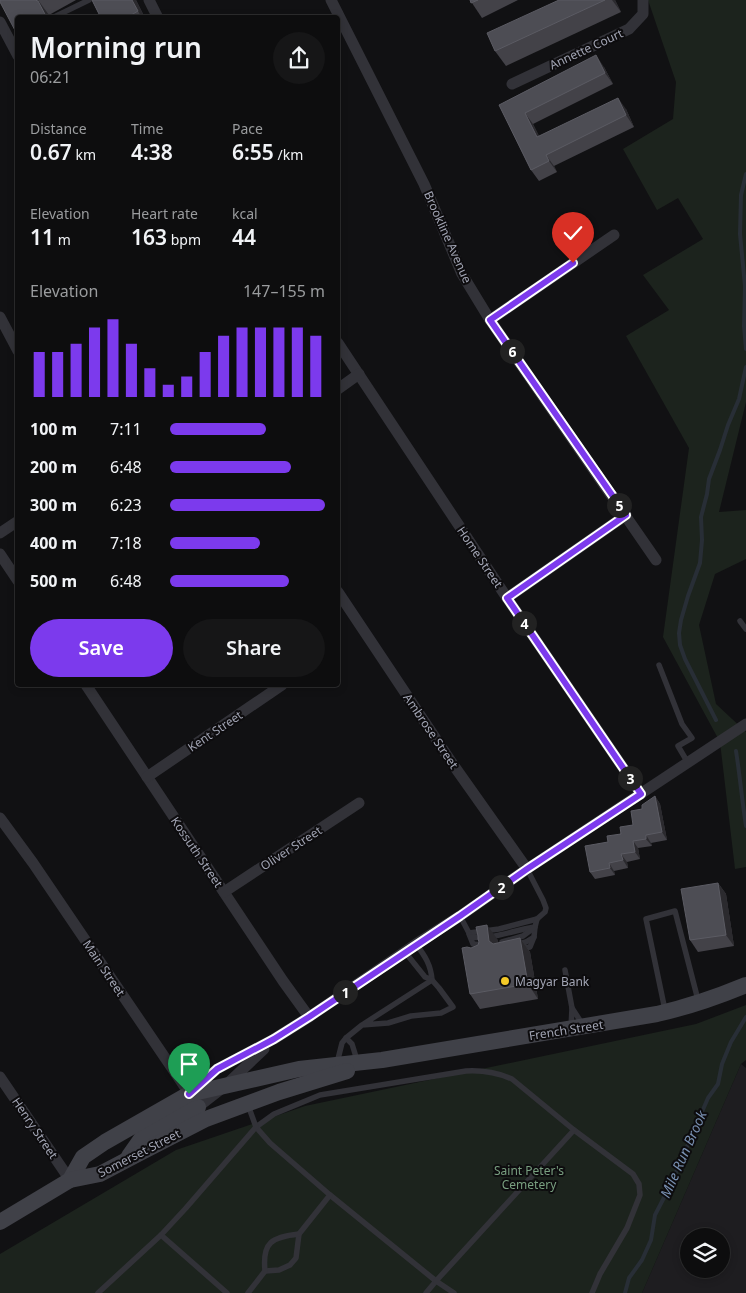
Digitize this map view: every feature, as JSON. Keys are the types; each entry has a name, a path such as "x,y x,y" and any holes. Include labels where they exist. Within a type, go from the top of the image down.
{"main road":[{"name":"French Street","path":"198,1107 224,1086 298,1069 382,1060 666,1012 698,1004 746,984"},
{"name":"French Street","path":"198,1107 248,1103 382,1060"},
{"name":"Somerset Street","path":"0,1222 70,1180 100,1174 126,1160 198,1107"},
{"name":"Somerset Street","path":"70,1180 83,1156 105,1142 198,1107"}],"street":[{"path":"149,0 156,15"},
{"name":"Brookline Avenue","path":"331,0 339,15"},
{"name":"Annette Court","path":"512,84 629,30 643,14 643,0"},
{"name":"Brookline Avenue","path":"340,18 424,184 462,274 490,320 656,560"},
{"path":"0,22 13,37"},
{"path":"490,320 614,235"},
{"path":"0,317 15,345"},
{"name":"Home Street","path":"340,346 507,598 641,794"},
{"path":"340,388 359,374"},
{"path":"507,598 626,515"},
{"path":"0,533 15,523"},
{"path":"0,554 15,576"},
{"name":"Ambrose Street","path":"340,595 457,771 527,869"},
{"name":"Kossuth Street","path":"87,687 283,981 309,1017"},
{"name":"Kent Street","path":"147,777 279,687"},
{"name":"Somerset Street","path":"198,1107 217,1069 274,1039 309,1017 527,869 746,724"},
{"name":"Oliver Street","path":"224,892 359,803"},
{"name":"Main Street","path":"0,818 33,863 198,1107"},
{"name":"Somerset Street","path":"224,1086 274,1039"},
{"name":"Henry Street","path":"0,1077 70,1180"}],"lane":[{"path":"58,15 89,0"},
{"path":"740,621 746,630"},
{"path":"659,665 682,724 692,738 678,746 688,763"},
{"path":"470,935 537,919 545,912 546,908 543,900 527,869"},
{"path":"666,1012 646,919 675,911 698,1004"},
{"path":"460,916 473,944 483,948"},
{"path":"513,951 530,946 534,937 534,927 537,919"},
{"path":"470,935 482,939 534,927"},
{"path":"534,927 523,936 502,945 526,942 534,937"},
{"path":"416,944 432,970 432,980"},
{"path":"362,1025 388,1023 411,1016 442,1012 453,1007 439,988 432,980 425,977 405,952"},
{"path":"565,970 578,1028"},
{"path":"337,1065 342,1043 346,1038 362,1025 432,980"},
{"path":"572,1008 578,1028"},
{"path":"346,1038 352,1044 358,1063"},
{"path":"98,1293 161,1235 256,1126 274,1114 320,1095 478,1070 502,1074 512,1079 574,1130 633,1174 639,1184 640,1196 627,1228 600,1274 592,1293"},
{"path":"248,1103 256,1126 270,1143 330,1196 436,1281 454,1293"},
{"path":"426,1293 574,1130"},
{"path":"265,1271 279,1270 290,1266 296,1258 299,1234 330,1196"},
{"path":"248,1293 265,1271 266,1250 271,1242 284,1236 299,1234"},
{"path":"161,1235 227,1293"}],"shaded area":[{"path":"741,1064 746,1068 746,1293 642,1293"}],"green space":[{"path":"648,0 746,0 746,402 719,512 746,510 746,559 715,574 699,625 716,704 746,732 746,867 735,869 720,742 663,637 689,448 626,336 669,310 643,275 703,239 678,198 657,210 623,149 673,119 676,82"},
{"name":"Saint Peter's Cemetery","path":"746,1005 746,1060 741,1064 642,1293 0,1293 0,1254 176,1150 305,1106 696,1024"}],"building":[{"path":"0,0 35,0 38,1 45,15 15,15 15,30"},
{"path":"92,0 132,0 138,11 131,15 100,15"},
{"path":"559,0 605,0 495,51 487,33"},
{"path":"596,55 605,73 525,113 537,137 618,98 626,115 546,155 549,161 531,170 499,105"},
{"path":"655,796 662,832 646,835 646,839 633,841 635,852 621,854 623,860 609,863 610,868 590,872 585,846 608,842 607,836 621,834 620,827 633,825 631,811 642,809 642,805"},
{"path":"718,883 726,935 690,940 681,889"},
{"name":"Magyar Bank","path":"487,925 489,941 493,944 520,938 528,984 470,994 462,948 471,948 478,945 476,927"}],"waterway":[{"name":"Mile Run Brook","path":"746,174 741,195 740,234 745,286 744,326 746,349"},
{"name":"Mile Run Brook","path":"716,720 685,659 680,645 679,633 688,596 700,563 701,517 709,479 739,399 746,367"},
{"name":"Mile Run Brook","path":"736,751 746,826"},
{"name":"Mile Run Brook","path":"625,1293 629,1278 642,1260 651,1240 655,1215 670,1186 708,1098 718,1084 722,1064 731,1042 746,1017"}],"place":[{"name":"Magyar Bank","path":"505,981"}],"route":[{"path":"189,1094 217,1069 274,1039 309,1017 641,794 507,598 626,515 490,320 573,263"}]}
